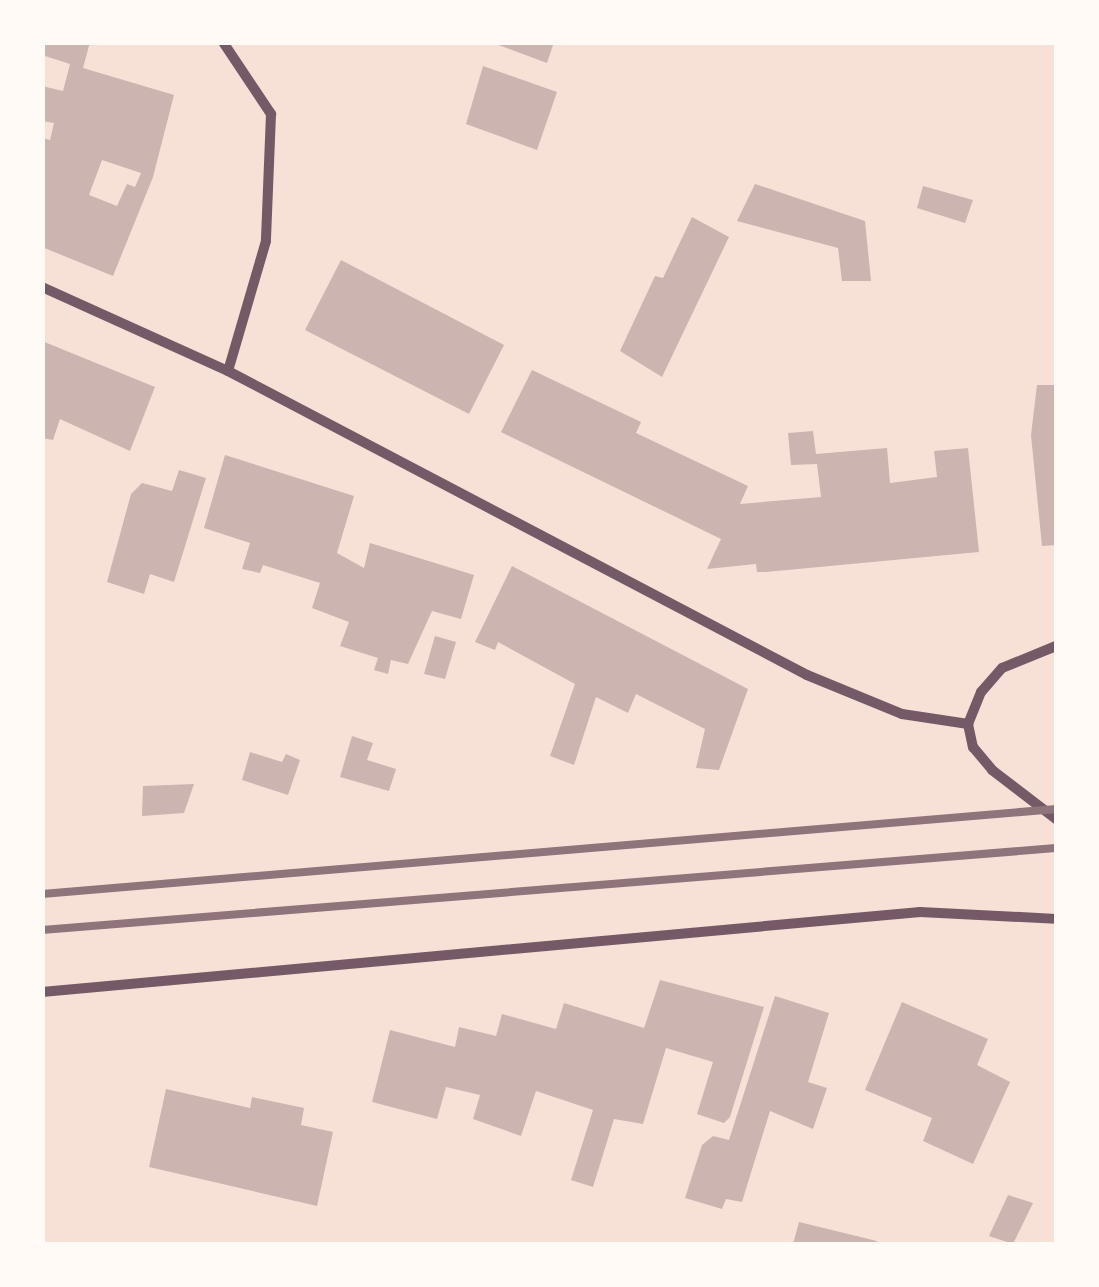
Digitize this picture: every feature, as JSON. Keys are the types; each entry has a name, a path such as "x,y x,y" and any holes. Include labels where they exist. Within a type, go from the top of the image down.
{"street":[{"path":"222,42 271,114 266,241 228,371"},
{"path":"42,287 228,371 807,675 902,714 968,724"},
{"path":"1056,646 1002,668 980,692 968,724 973,747 992,770 1056,819"},
{"path":"42,992 920,912 1056,920"}],"building":[{"path":"42,42 90,42 83,68 174,95 153,177 113,276 42,247 42,138 50,140 54,123 42,121 42,86 63,91 70,64 42,55","holes":["102,160 141,173 135,187 127,184 117,206 89,195"]},
{"path":"493,43 553,45 547,63"},
{"path":"483,66 557,92 537,150 466,124"},
{"path":"755,184 865,221 871,281 842,281 838,248 737,221"},
{"path":"923,186 973,200 965,223 917,208"},
{"path":"692,217 729,237 662,377 620,351 655,276 663,278"},
{"path":"341,260 504,345 469,414 305,330"},
{"path":"42,341 155,387 130,451 60,419 53,440 42,438"},
{"path":"532,370 641,422 636,433 748,486 740,504 821,497 817,464 791,465 788,433 813,431 816,454 887,448 890,483 937,477 934,451 968,448 979,552 766,572 757,572 756,564 707,569 721,539 501,432"},
{"path":"1037,385 1056,385 1056,545 1042,546 1031,435"},
{"path":"225,455 354,496 337,553 364,568 370,543 474,575 461,619 432,611 408,664 391,660 388,674 374,670 378,658 340,646 349,622 312,608 320,583 263,565 260,573 242,569 250,543 204,528"},
{"path":"179,470 206,478 174,582 150,574 144,594 107,582 131,494 142,483 172,491"},
{"path":"512,566 748,689 719,770 696,768 705,729 636,694 628,713 596,697 574,765 550,756 575,684 498,642 495,650 475,642"},
{"path":"435,636 456,642 445,679 424,674"},
{"path":"352,736 373,743 367,760 396,769 389,791 340,777"},
{"path":"250,752 282,762 286,754 300,760 288,795 242,780"},
{"path":"194,784 184,813 142,816 143,786"},
{"path":"660,980 764,1007 730,1117 724,1123 697,1114 713,1062 666,1048 643,1124 614,1119 593,1187 571,1180 593,1110 536,1091 521,1136 473,1119 480,1095 446,1087 437,1119 372,1102 390,1030 455,1047 459,1027 496,1036 502,1014 556,1029 564,1003 644,1028"},
{"path":"775,996 829,1013 808,1082 827,1088 813,1129 770,1111 742,1202 726,1199 722,1209 685,1198 702,1145 713,1136 729,1140"},
{"path":"902,1002 988,1039 977,1065 1010,1082 973,1164 923,1141 932,1118 865,1090"},
{"path":"166,1089 250,1108 252,1097 304,1108 301,1125 333,1132 317,1206 149,1167"},
{"path":"1008,1195 1033,1203 1013,1244 989,1236"},
{"path":"799,1222 877,1241 793,1244"}],"railway":[{"path":"42,894 1056,809"},
{"path":"42,930 1056,848"}]}
